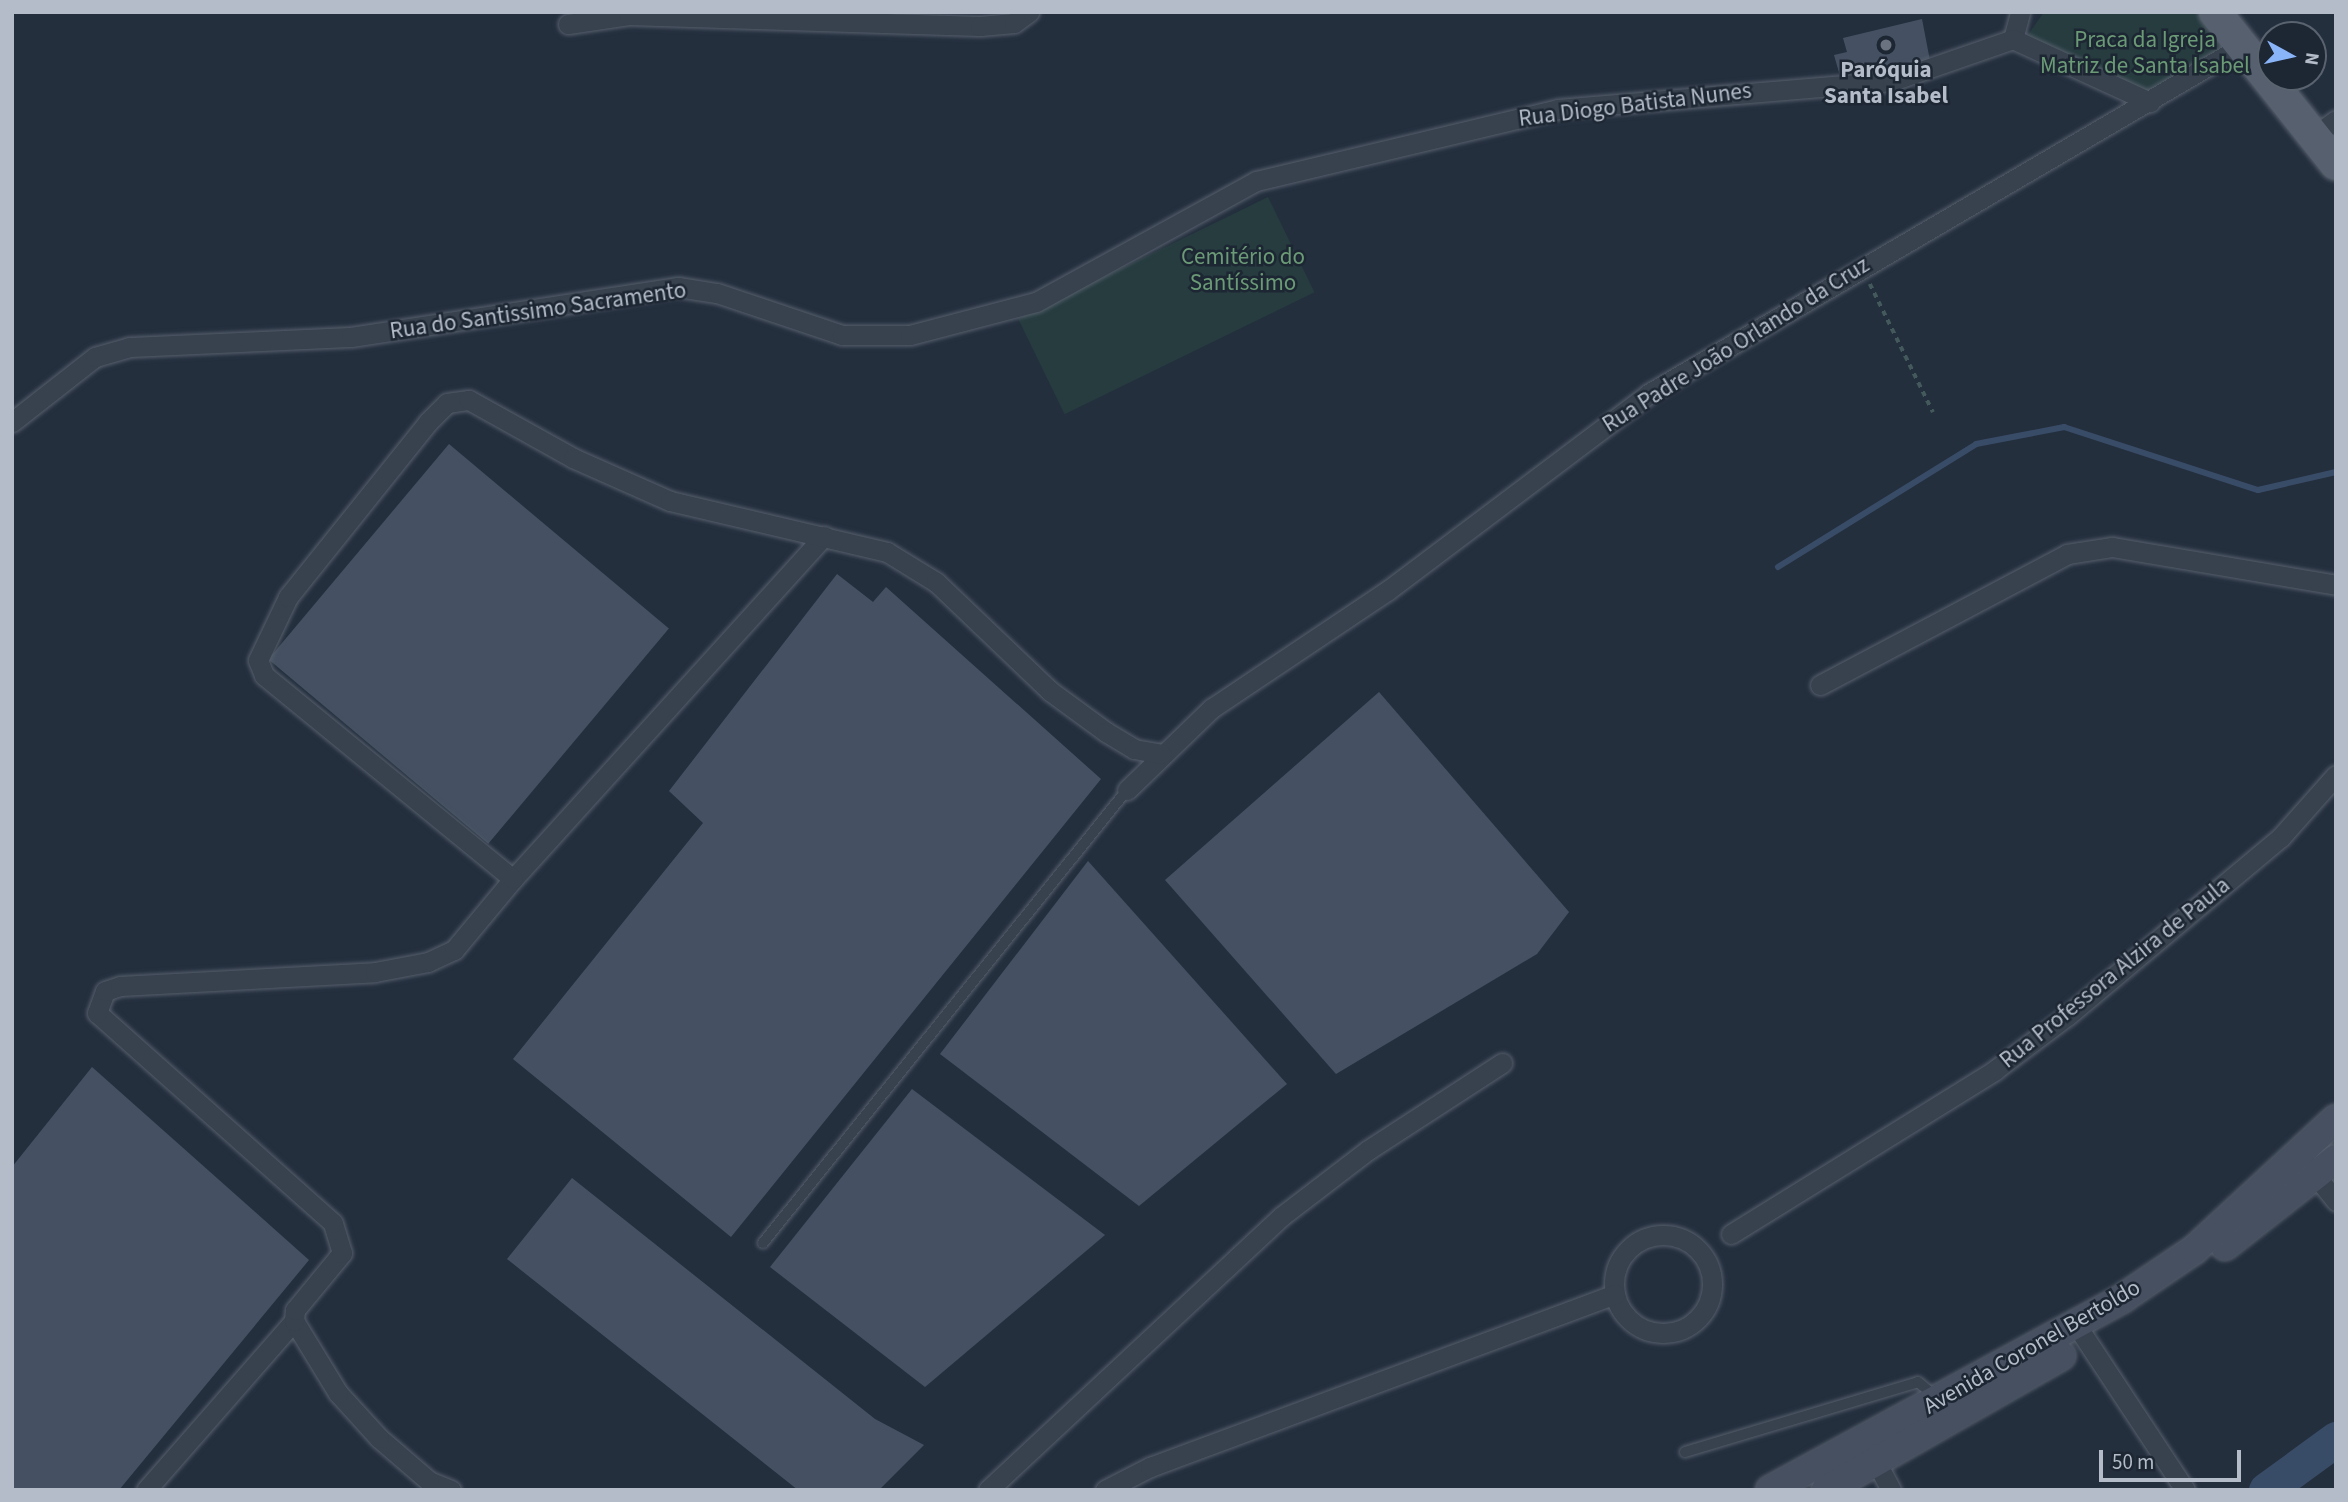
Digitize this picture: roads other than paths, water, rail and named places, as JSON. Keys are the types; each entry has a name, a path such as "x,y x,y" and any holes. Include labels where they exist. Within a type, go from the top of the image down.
{"main road":[{"path":"2215,12 2242,46 2325,128 2336,164"}],"street":[{"path":"2020,12 2013,40 2150,102"},
{"path":"568,24 628,15 953,19 1017,16"},
{"name":"Rua Diogo Batista Nunes","path":"1255,181 1558,109 1892,81 2013,40"},
{"name":"Rua Padre João Orlando da Cruz","path":"1127,790 1212,708 1387,592 1648,394 1861,266 2150,102 2242,46"},
{"name":"Rua do Santissimo Sacramento","path":"12,422 95,356 129,347 351,337 678,286 717,293 842,335 911,335 1036,302 1255,181"},
{"path":"513,879 264,675 258,660 288,597 428,422 447,403 469,400 573,458 670,501 887,552 936,582 1050,691 1134,749 1162,754"},
{"path":"146,1490 294,1321 303,1300 337,1264 340,1233 108,1029 97,1002 120,986 375,972 428,962 454,950 513,879 824,536"},
{"path":"1820,685 2067,554 2112,547 2336,585"},
{"name":"Rua Professora Alzira de Paula","path":"1731,1234 1995,1070 2067,1016 2280,838 2336,775"},
{"path":"988,1490 1282,1216 1367,1150 1502,1063"},
{"name":"Avenida Coronel Bertoldo","path":"1826,1490 1878,1466 2082,1334 2193,1250 2336,1119"},
{"path":"2299,1154 2326,1168 2336,1201"},
{"name":"Avenida Coronel Bertoldo","path":"1770,1490 1878,1466 1939,1400 2160,1296 2326,1168"},
{"path":"1650,1236 1682,1238 1696,1247 1712,1276 1706,1307 1683,1329 1668,1333 1637,1327 1615,1294 1623,1254 1650,1236"},
{"path":"1105,1490 1615,1294"},
{"path":"294,1321 338,1393 379,1438 429,1481 451,1490"},
{"path":"2082,1334 2185,1490"}],"lane":[{"path":"762,1242 1127,790"},
{"path":"1685,1452 1918,1382 1939,1400"}],"waterway":[{"path":"1778,567 1976,444 2064,427 2258,490 2336,472"},
{"path":"2266,1490 2336,1439"}],"place":[{"name":"Paróquia Santa Isabel","path":"1886,45"}],"park label":[{"name":"Praca da Igreja Matriz de Santa Isabel","path":"2145,53"},
{"name":"Cemitério do Santíssimo","path":"1243,270"}]}
